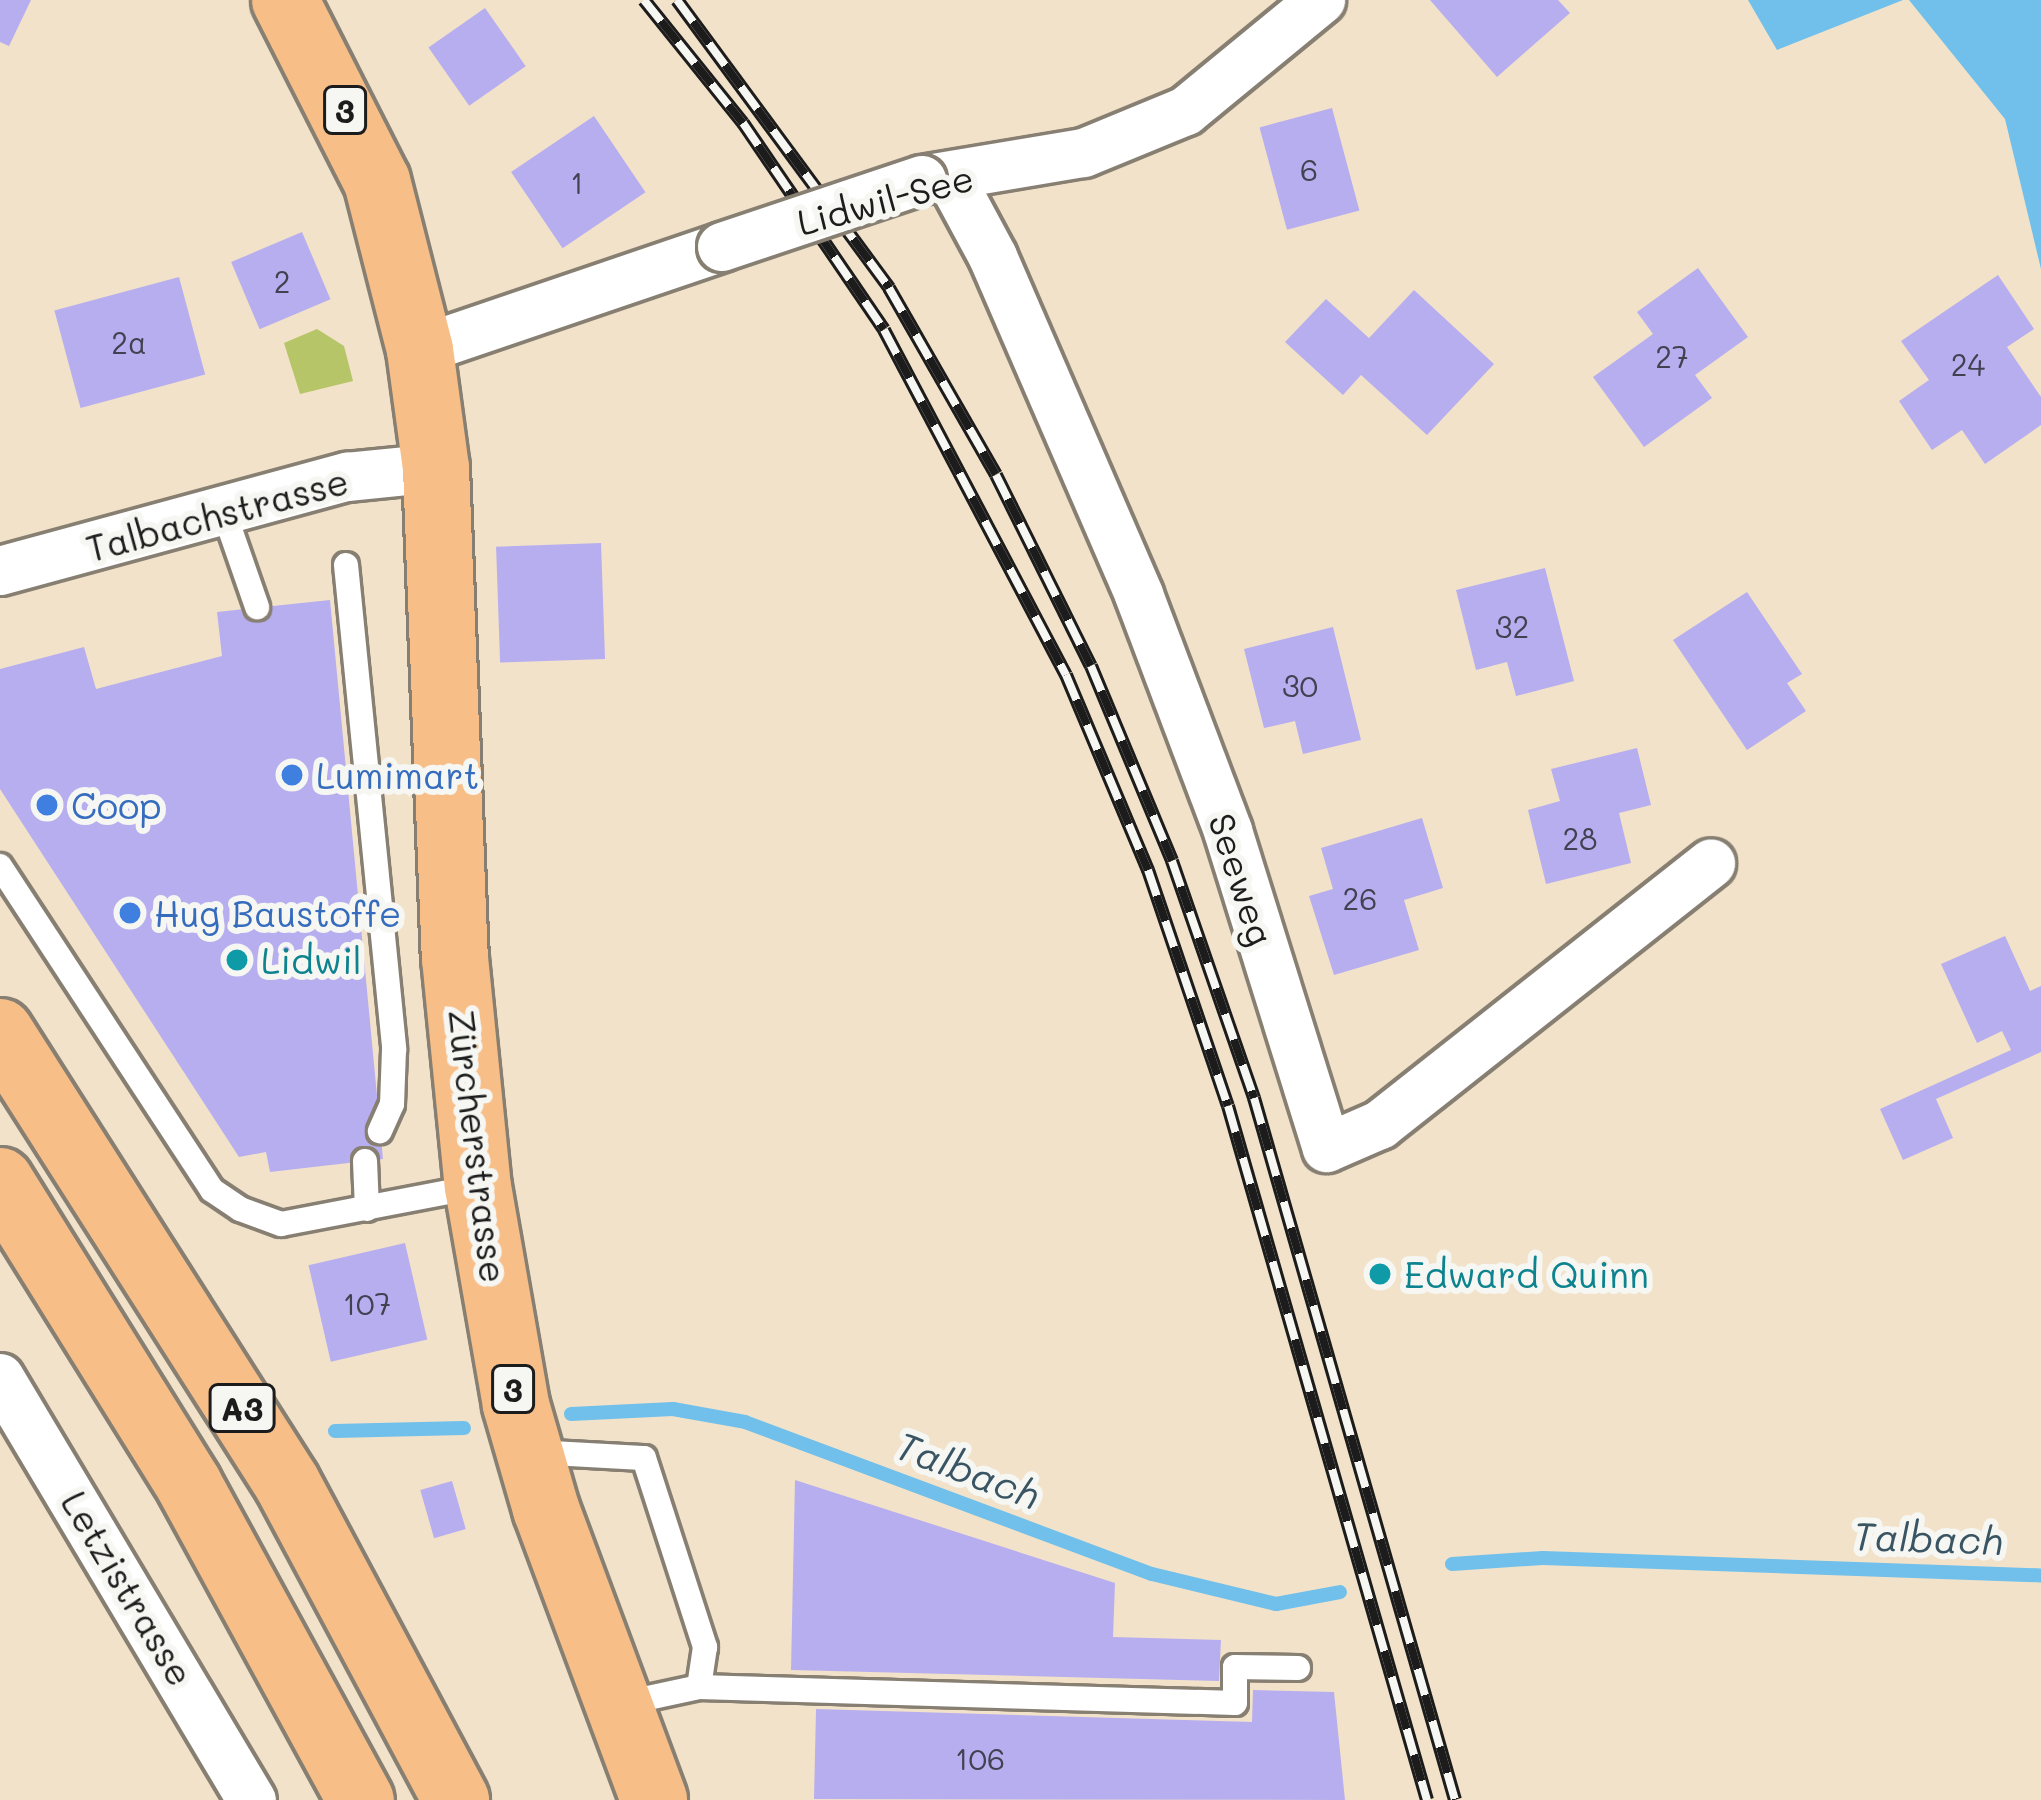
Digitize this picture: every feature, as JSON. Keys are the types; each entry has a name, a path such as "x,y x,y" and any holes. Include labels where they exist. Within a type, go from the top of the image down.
{"main road":[{"name":"3","path":"286,0 377,182 420,350 436,468"},
{"name":"Zürcherstrasse","path":"436,468 455,958 478,1187 530,1452 654,1800"},
{"name":"A3","path":"0,1032 277,1465 456,1800"},
{"name":"A3","path":"0,1181 189,1485 361,1800"}],"street":[{"name":"Lidwil-See","path":"420,350 936,179 1084,152 1186,111 1321,0"},
{"name":"Seeweg","path":"936,179 993,256 1139,595 1228,831 1327,1148 1380,1125 1711,864"},
{"name":"Talbachstrasse","path":"0,571 347,477 436,468"},
{"name":"Letzistrasse","path":"0,1378 252,1800"}],"lane":[{"path":"224,512 257,608"},
{"path":"346,565 394,1050 392,1104 380,1131"},
{"path":"0,866 212,1190 281,1224 478,1187"},
{"path":"365,1161 368,1209"},
{"path":"530,1452 644,1458 705,1647 699,1687"},
{"path":"617,1704 699,1687 1234,1703 1235,1667 1298,1668"}],"green space":[{"path":"317,329 344,346 353,381 300,394 284,343"}],"water":[{"path":"1748,0 1903,0 1777,50"},
{"path":"1909,0 2041,0 2041,269 2005,119"}],"building":[{"path":"0,0 31,0 9,46 0,42"},
{"path":"1430,0 1558,0 1570,13 1497,77"},
{"path":"485,8 526,66 469,106 428,48"},
{"path":"1332,108 1359,210 1287,230 1260,127"},
{"path":"594,116 645,192 563,248 511,172"},
{"path":"302,232 331,299 260,329 231,262"},
{"path":"1698,268 1748,337 1695,375 1712,398 1644,447 1593,377 1653,334 1637,312"},
{"path":"1998,275 2034,329 2007,347 2041,397 2041,425 1985,464 1962,430 1932,450 1899,401 1929,380 1901,341"},
{"path":"179,277 205,375 81,408 54,310"},
{"path":"1414,290 1494,364 1427,435 1361,375 1343,395 1285,342 1326,299 1369,338"},
{"path":"601,543 605,659 500,663 496,547"},
{"path":"1545,568 1574,681 1516,696 1507,662 1476,670 1456,590"},
{"path":"1747,592 1802,674 1787,683 1806,711 1747,750 1673,640"},
{"name":"Lidwil","path":"330,600 383,1159 270,1172 266,1152 239,1157 0,789 0,669 84,647 96,689 222,656 217,612"},
{"path":"1333,627 1361,740 1303,754 1295,721 1264,728 1244,649"},
{"path":"1637,748 1651,805 1619,813 1631,863 1546,884 1528,810 1560,801 1551,769"},
{"path":"1422,818 1443,888 1404,900 1419,950 1334,975 1309,896 1333,889 1321,848"},
{"path":"2005,936 2030,991 2041,986 2041,1052 1936,1099 1953,1138 1903,1160 1880,1109 2011,1050 2002,1031 1977,1043 1941,964"},
{"path":"405,1243 427,1339 331,1362 309,1265"},
{"path":"795,1480 1115,1583 1113,1637 1221,1640 1219,1681 791,1670"},
{"path":"452,1481 466,1529 434,1538 420,1490"},
{"path":"1253,1690 1334,1692 1345,1800 814,1799 816,1709 1252,1722"}],"waterway":[{"name":"Talbach","path":"571,1414 673,1409 745,1422 1152,1574 1276,1604 1340,1592"},
{"name":"Talbach","path":"335,1431 464,1428"},
{"name":"Talbach","path":"1452,1564 1543,1558 2041,1575"}],"railway":[{"path":"644,0 743,123 884,330 1066,675 1148,870 1228,1106 1427,1800"},
{"path":"677,0 889,288 996,475 1091,666 1172,861 1254,1098 1455,1800"}],"place":[{"name":"Lumimart","path":"292,775"},
{"name":"Coop","path":"47,805"},
{"name":"Hug Baustoffe","path":"130,913"},
{"name":"Lidwil","path":"237,960"},
{"name":"Edward Quinn","path":"1380,1274"}]}
